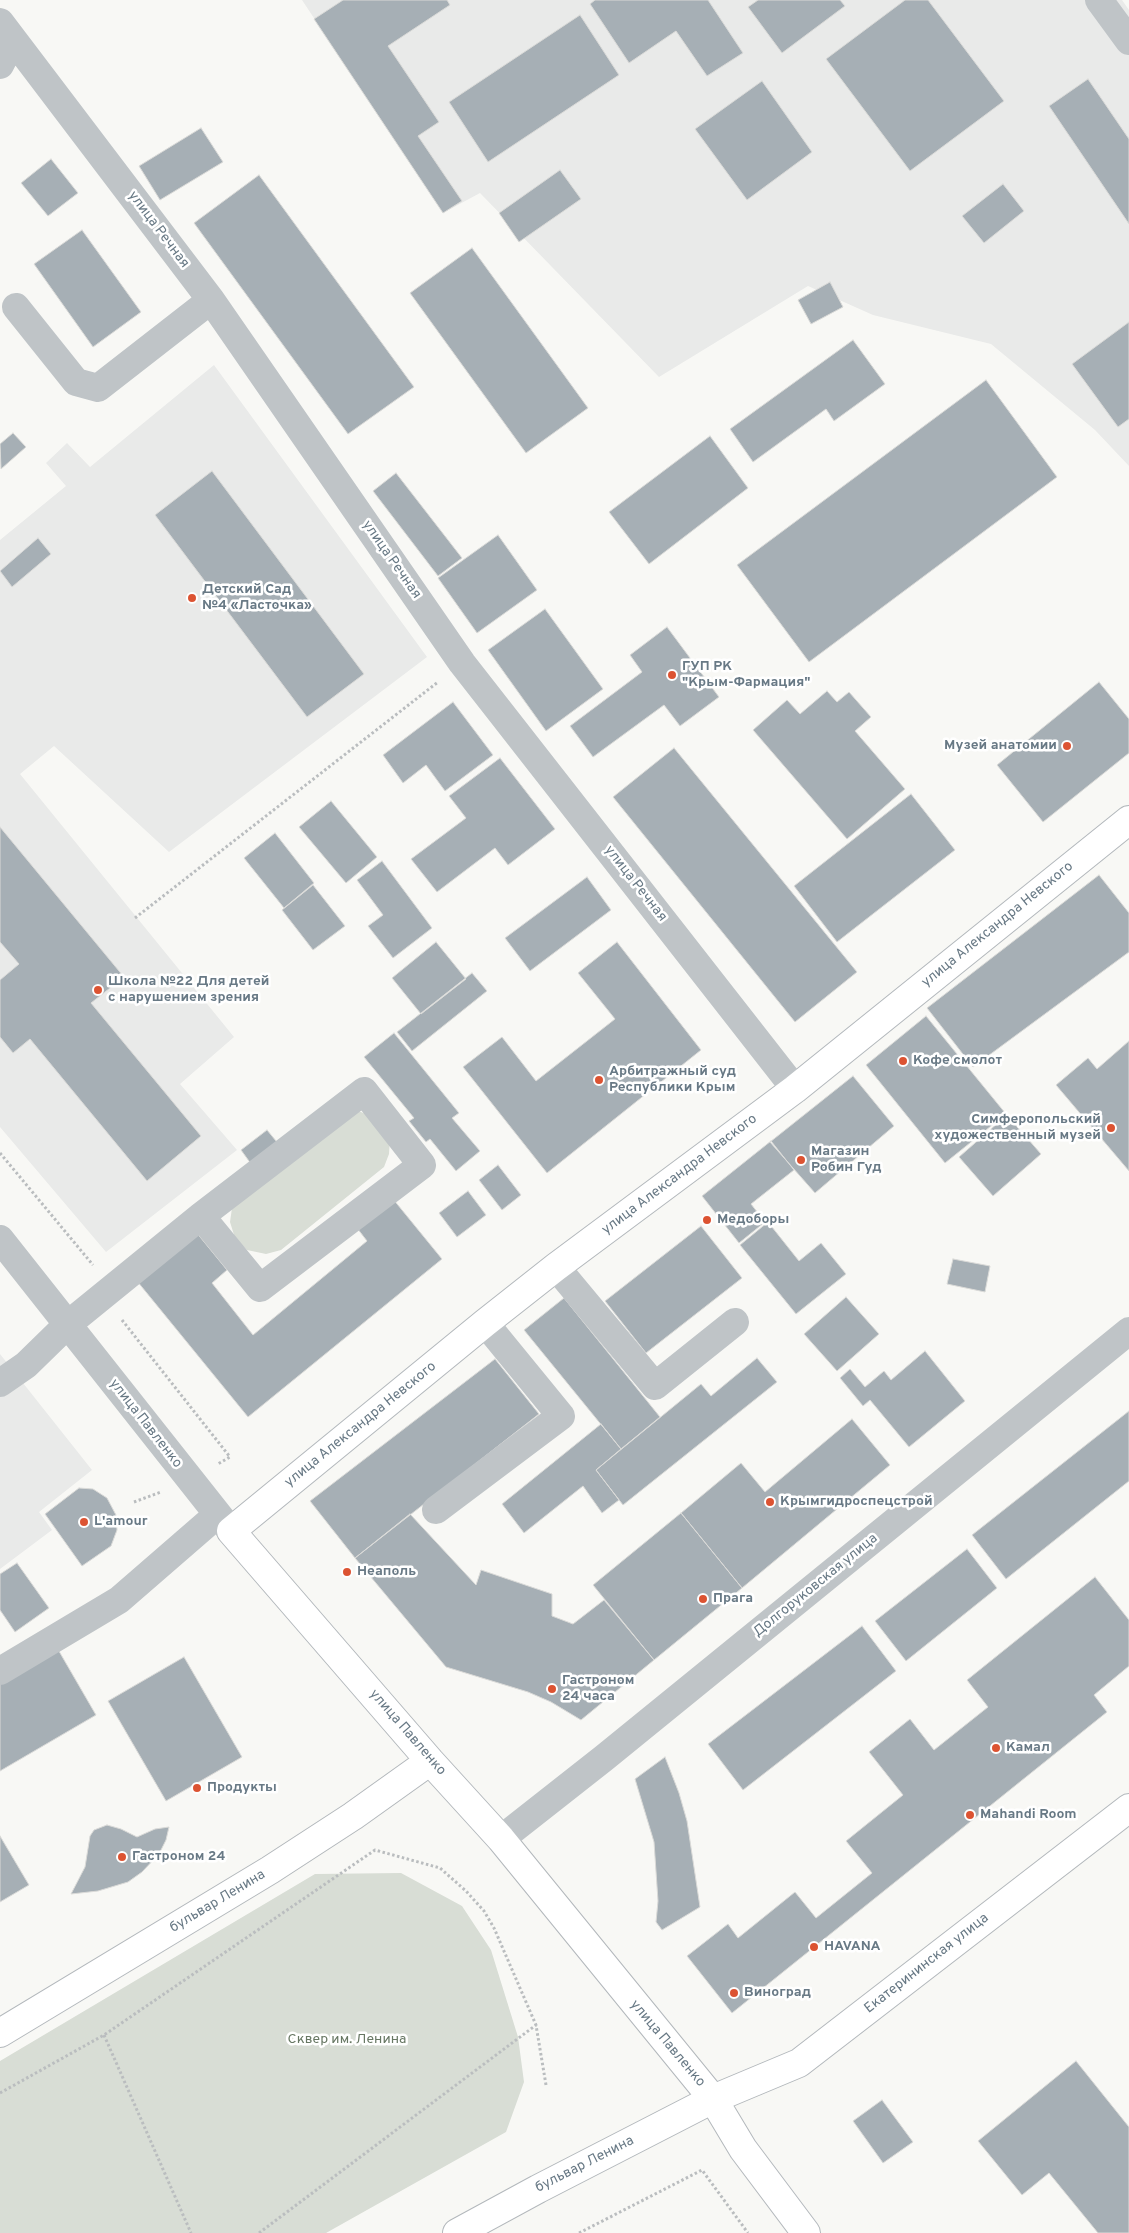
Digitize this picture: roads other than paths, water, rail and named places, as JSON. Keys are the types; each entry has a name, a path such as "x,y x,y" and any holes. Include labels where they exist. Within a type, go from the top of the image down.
{"main road":[{"name":"улица Александра Невского","path":"224,1523 556,1267 795,1089 1128,823"},
{"name":"улица Павленко","path":"224,1523 430,1761 501,1839 713,2099 743,2149 806,2233"},
{"name":"бульвар Ленина","path":"0,2033 270,1870 352,1816 430,1761"},
{"name":"Екатерининская улица","path":"713,2099 799,2063 1129,1808"},
{"name":"бульвар Ленина","path":"457,2233 713,2099"}],"street":[{"path":"1100,0 1129,41"},
{"path":"0,65 6,31"},
{"name":"улица Речная","path":"6,31 211,300 462,663 795,1089"},
{"path":"16,307 76,382 98,388 211,300"},
{"path":"0,1383 26,1365 67,1325 201,1216 364,1091 422,1165 260,1288 201,1216"},
{"name":"улица Павленко","path":"0,1239 224,1523"},
{"path":"556,1267 655,1386 735,1322"},
{"path":"436,1510 561,1416 485,1323"},
{"name":"Долгоруковская улица","path":"501,1839 612,1752 1129,1331"},
{"path":"0,1671 119,1600 224,1523"}],"place":[{"name":"Детский Сад №4 «Ласточка»","path":"192,598"},
{"name":"ГУП РК \"Крым-Фармация\"","path":"672,675"},
{"name":"Музей анатомии","path":"1067,746"},
{"name":"Школа №22 Для детей с нарушением зрения","path":"98,990"},
{"name":"Кофе смолот","path":"903,1061"},
{"name":"Арбитражный суд Республики Крым","path":"599,1080"},
{"name":"Симферопольский художественный музей","path":"1111,1128"},
{"name":"Магазин Робин Гуд","path":"801,1160"},
{"name":"Медоборы","path":"707,1220"},
{"name":"Крымгидроспецстрой","path":"770,1502"},
{"name":"L'amour","path":"84,1522"},
{"name":"Неаполь","path":"347,1572"},
{"name":"Прага","path":"703,1599"},
{"name":"Гастроном 24 часа","path":"552,1689"},
{"name":"Камал","path":"996,1748"},
{"name":"Продукты","path":"197,1788"},
{"name":"Mahandi Room","path":"970,1815"},
{"name":"Гастроном 24","path":"122,1857"},
{"name":"HAVANA","path":"814,1947"},
{"name":"Виноград","path":"734,1993"}],"park label":[{"name":"Сквер им. Ленина","path":"347,2040"}]}
